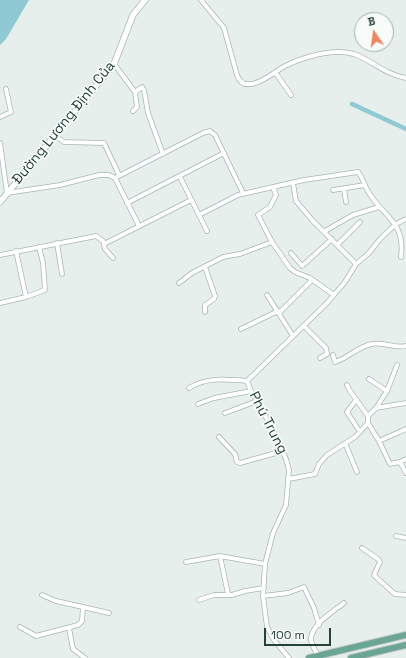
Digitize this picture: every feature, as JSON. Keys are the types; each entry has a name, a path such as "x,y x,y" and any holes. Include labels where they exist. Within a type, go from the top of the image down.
{"main road":[{"path":"309,658 406,635"},
{"path":"351,658 406,645"}],"street":[{"name":"Đường Lương Định Của","path":"0,202 114,64 133,15 145,0"},
{"path":"201,0 224,28 239,82 247,84 254,83 285,66 309,57 336,52 352,54 391,75 406,78"},
{"path":"114,64 135,92 137,106 133,112"},
{"path":"275,72 291,96"},
{"path":"135,92 142,88 144,90 148,114 163,153"},
{"path":"0,117 11,112 6,89"},
{"path":"1,146 7,193 60,186 99,175 117,176 203,133 210,131 215,135 243,193"},
{"path":"55,136 64,142 104,143 127,203 139,226"},
{"path":"127,203 224,153"},
{"path":"199,215 243,193 358,172 365,186 379,207 396,224 402,236 401,257"},
{"path":"180,177 207,232"},
{"path":"293,183 296,201 313,222 325,231 356,264"},
{"path":"333,190 365,186"},
{"path":"273,187 276,195 270,207 258,215 272,242 290,268 312,280 334,295"},
{"path":"344,189 346,202"},
{"path":"104,244 192,200"},
{"path":"325,231 353,215 379,207"},
{"name":"Phú Trung","path":"289,658 274,640 267,627 263,596 265,564 274,533 286,505 290,479 288,464 283,451 247,381 334,295 356,264 396,224 406,218"},
{"path":"337,245 360,222"},
{"path":"0,255 96,236 103,241 107,252 113,258"},
{"path":"291,253 302,266 332,239"},
{"path":"179,283 192,273 224,257 240,254 272,242"},
{"path":"57,244 62,274"},
{"path":"0,303 26,297 45,290 43,263 39,247"},
{"path":"16,251 26,297"},
{"path":"205,267 215,296 214,299 205,305 205,312"},
{"path":"241,329 279,312 312,280"},
{"path":"267,295 293,336"},
{"path":"304,326 326,348 327,354 320,358"},
{"path":"333,355 333,360 335,362 368,344 379,342 396,347 406,346"},
{"path":"368,416 376,408 386,391 397,365"},
{"path":"369,379 386,391"},
{"path":"189,388 201,381 247,381"},
{"path":"347,385 368,416 368,423 390,464 406,459"},
{"path":"198,404 214,398 251,391"},
{"path":"356,400 347,412 360,432"},
{"path":"225,413 257,401"},
{"path":"376,408 406,403"},
{"path":"290,479 315,474 319,464 327,455 360,432 368,423"},
{"path":"379,441 406,429"},
{"path":"219,437 232,450 237,462 240,463 283,451"},
{"path":"345,443 357,472"},
{"path":"400,462 406,473"},
{"path":"396,536 406,538"},
{"path":"362,548 380,562 374,575 395,594 406,595"},
{"path":"186,562 220,556 265,564"},
{"path":"220,556 228,594"},
{"path":"263,596 288,593 304,587 314,608 319,625"},
{"path":"199,600 214,595 264,588"},
{"path":"42,595 56,601 108,613"},
{"path":"318,656 311,638 319,625 344,603"},
{"path":"20,627 36,636 70,628 80,624 83,607"},
{"path":"70,628 73,649 85,658"}],"water":[{"path":"0,0 29,0 6,39 0,45"}],"waterway":[{"path":"352,104 406,129"}]}
